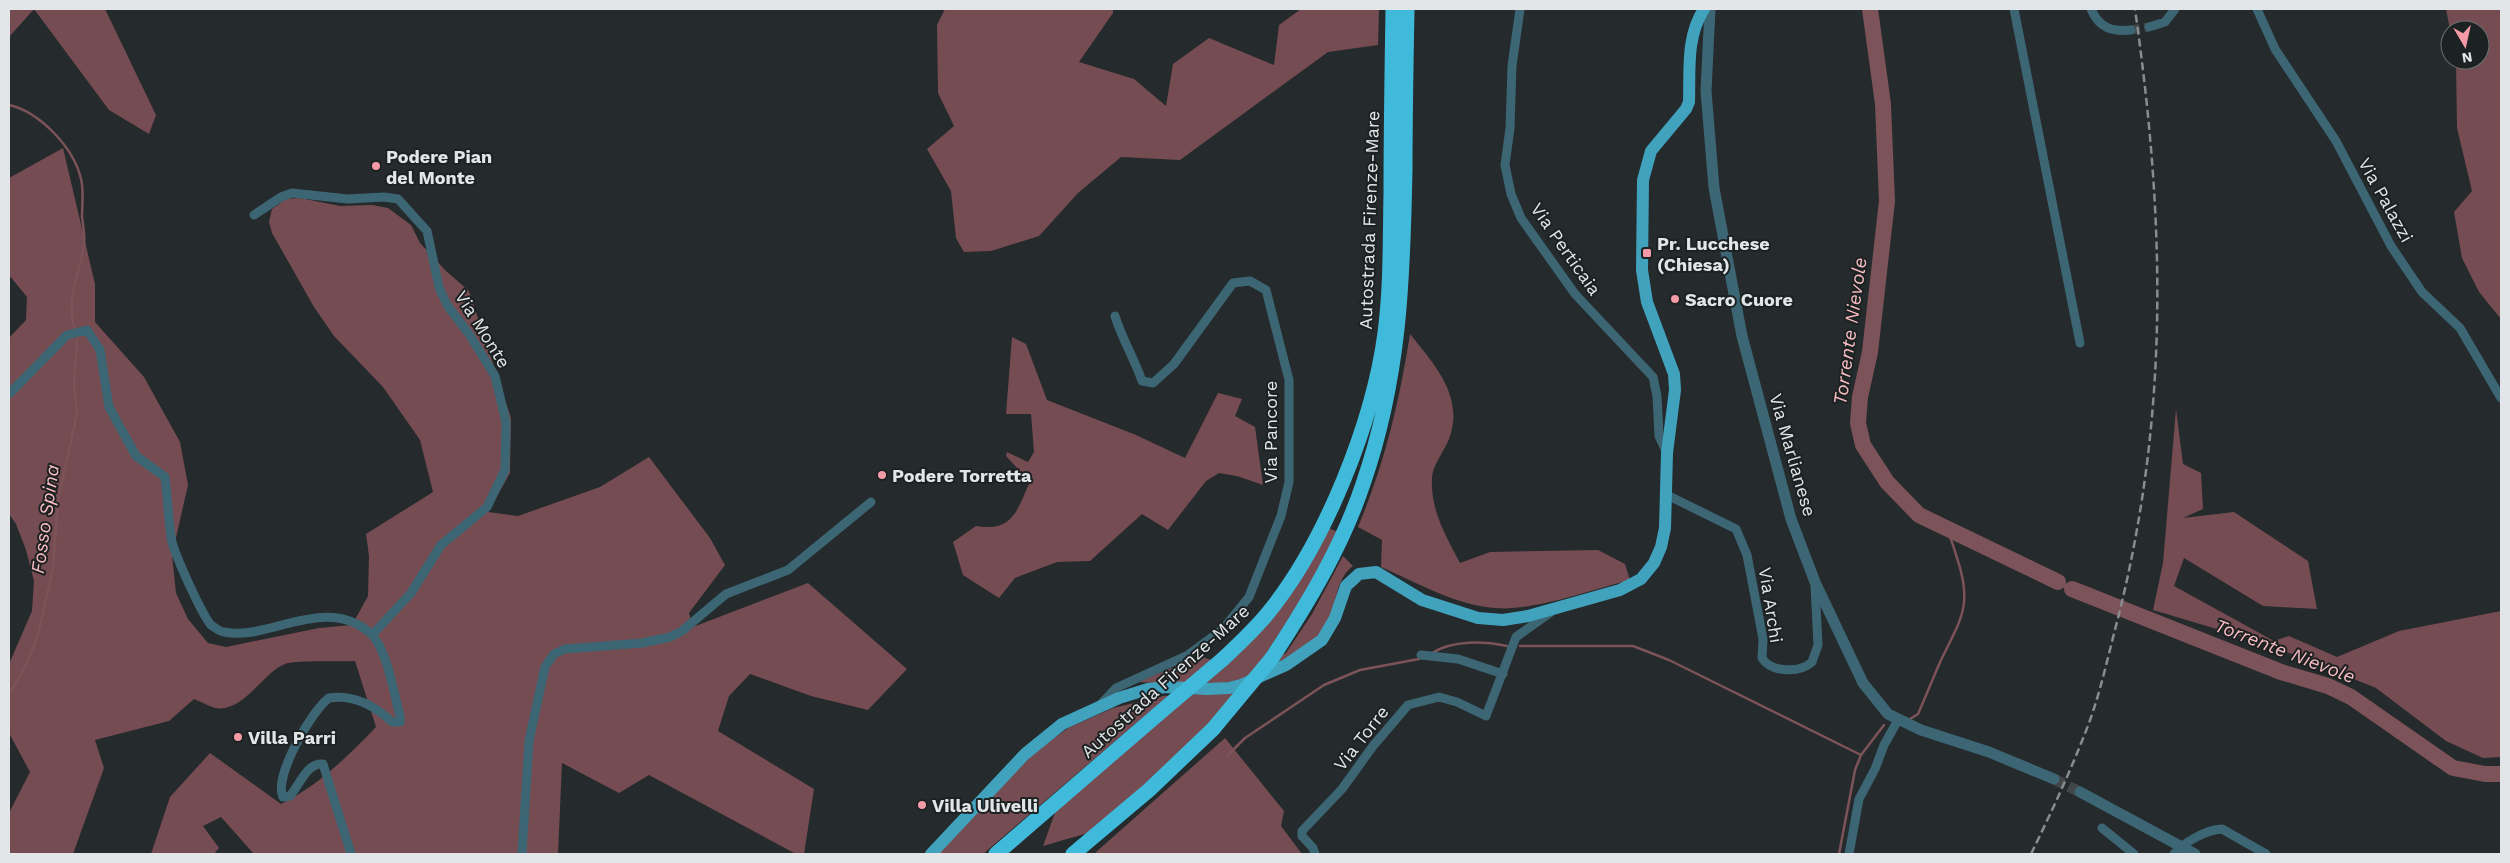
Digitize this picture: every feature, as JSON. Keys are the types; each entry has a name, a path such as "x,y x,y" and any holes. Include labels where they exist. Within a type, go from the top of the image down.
{"highway":[{"name":"Autostrada Firenze-Mare","path":"996,854 1223,659 1257,626 1279,599 1317,538 1347,468 1373,390 1385,335 1389,286 1393,9"},
{"name":"Autostrada Firenze-Mare","path":"1073,854 1149,790 1213,729 1272,658 1310,598 1343,534 1368,470 1388,393 1398,337 1404,271 1407,9"}],"main road":[{"path":"931,854 1025,754 1062,724 1099,706 1155,688 1207,690 1236,687 1286,665 1322,640 1335,618 1346,586 1352,578 1366,572 1376,572 1422,600 1478,618 1503,620 1620,590 1640,579 1654,563 1661,547 1665,528 1667,453 1675,390 1674,374 1647,302 1642,270 1643,180 1651,151 1686,109 1689,102 1690,46 1696,25 1704,9"}],"street":[{"name":"Via Perticaia","path":"1520,9 1512,66 1510,128 1505,165 1511,194 1521,218 1575,294 1653,377 1657,396 1659,436 1667,453"},
{"name":"Via Marlianese","path":"1710,9 1706,91 1714,188 1742,336 1791,519 1815,582 1863,683 1888,714 1898,720 2054,779"},
{"path":"2014,9 2080,343"},
{"path":"2091,9 2098,21 2108,30 2132,30"},
{"path":"2149,27 2165,22 2176,9"},
{"name":"Via Palazzi","path":"2256,9 2275,49 2336,141 2391,246 2422,292 2460,328 2501,398"},
{"name":"Via Monte","path":"254,215 281,196 292,193 348,198 384,196 398,199 427,231 439,287 446,304 469,334 495,376 506,422 505,470 498,485 487,507 441,545 411,593 372,635"},
{"name":"Via Pancore","path":"1099,706 1116,688 1188,655 1222,630 1249,597 1281,516 1289,482 1289,380 1266,290 1250,281 1233,283 1174,364 1153,384 1142,380 1134,359 1121,335 1116,316"},
{"path":"9,394 66,335 87,330 100,350 109,407 136,456 165,477 172,543 211,624 223,632 245,633 300,620 329,619 352,622 372,635 380,648 387,668 400,722 392,722 379,710 366,702 329,698 296,743 281,781 280,791 283,797 290,796 309,770 317,764 323,764 352,854"},
{"name":"Via Archi","path":"1667,495 1736,529 1747,555 1763,639 1762,658 1771,666 1798,670 1807,667 1816,655 1818,645 1815,582"},
{"path":"522,854 529,741 545,667 554,654 565,649 642,643 670,637 682,630 726,594 788,570 870,502"},
{"path":"1421,655 1458,659 1503,674 1516,637 1560,606"},
{"name":"Via Torre","path":"1315,854 1313,848 1302,836 1302,831 1342,789 1373,746 1408,705 1439,698 1457,702 1486,716 1503,674"},
{"path":"1849,854 1859,799 1898,720"},
{"path":"2080,792 2178,850 2195,854"},
{"path":"2102,828 2134,854"},
{"path":"2178,850 2210,831 2222,829 2266,854"}],"shaded area":[{"path":"9,9 34,9 9,37"},
{"path":"34,9 105,9 156,115 149,134 109,110"},
{"path":"945,9 1113,9 1113,13 1079,62 1134,79 1166,106 1173,64 1209,38 1274,65 1279,25 1301,9 1379,9 1378,45 1328,52 1180,160 1121,157 1078,193 1039,236 991,251 964,252 956,238 951,191 927,149 954,126 938,93 937,25"},
{"path":"2446,9 2501,9 2501,319 2479,292 2462,258 2454,212 2472,191 2457,128 2456,70 2490,70 2490,20 2448,20"},
{"path":"63,148 95,284 95,322 144,377 180,442 188,485 172,555 176,593 188,619 208,643 226,647 319,628 352,625 368,596 369,556 366,534 433,492 420,440 383,387 334,336 314,307 272,233 269,222 272,209 286,199 300,198 340,206 372,205 388,208 411,225 420,243 445,270 469,291 511,418 510,473 488,512 518,516 600,487 649,457 710,538 725,565 689,613 693,627 808,583 907,669 868,710 811,696 750,674 729,696 718,731 814,789 804,854 796,854 649,775 619,793 562,763 558,854 254,854 221,817 203,826 219,848 214,854 151,854 170,797 210,753 281,804 308,788 343,759 376,727 355,661 285,664 268,675 244,699 225,708 215,708 194,699 169,721 95,740 104,768 73,854 9,854 9,813 30,772 9,733 9,664 32,611 34,581 26,550 16,524 9,514 9,338 26,320 27,297 9,275 9,178"},
{"path":"1410,334 1437,369 1450,395 1453,409 1453,424 1449,439 1433,472 1432,489 1436,512 1460,563 1490,552 1598,550 1625,564 1630,580 1526,607 1495,608 1466,603 1451,598 1381,567 1382,540 1358,527 1368,503 1390,432"},
{"path":"1012,337 1026,344 1047,400 1136,435 1185,458 1218,393 1242,399 1235,416 1255,427 1263,485 1237,476 1219,473 1206,481 1168,530 1142,514 1090,561 1057,562 1015,578 999,598 963,575 953,542 976,526 998,526 1006,522 1017,510 1030,482 1006,456 1007,452 1028,462 1034,452 1031,414 1006,414"},
{"path":"2176,409 2183,464 2201,473 2203,509 2183,518 2234,512 2308,561 2317,609 2263,606 2184,558 2174,586 2274,641 2289,636 2337,657 2399,631 2501,611 2501,757 2483,758 2446,741 2376,688 2267,644 2153,610 2163,563"},
{"path":"1328,528 1338,532 1320,569 1257,668 1286,653 1312,614 1343,556 1353,566 1343,578 1327,624 1308,645 1280,663 1235,681 1201,685 1138,682 1200,656 1225,665"},
{"path":"1236,692 1210,722 1140,789 1088,833 1043,846 1056,810 1163,716 1155,707 983,854 938,854 1034,753 1068,728 1113,708 1163,696"},
{"path":"1225,738 1284,811 1281,826 1302,854 1097,854 1096,852"}],"waterway":[{"name":"Torrente Nievole","path":"1870,9 1883,104 1887,201 1870,352 1860,397 1858,423 1863,445 1887,482 1919,515 2058,582"},
{"name":"Fosso Spina","path":"9,105 32,115 54,133 71,155 81,179 84,241 72,296 72,318 75,330"},
{"name":"Fosso Spina","path":"9,695 27,663 38,635 53,568 58,501 77,413 74,385 77,340"},
{"path":"1910,719 1918,714 1963,611 1964,588 1962,574 1946,528"},
{"name":"Torrente Nievole","path":"2072,589 2281,672 2328,686 2351,697 2453,768 2485,774 2501,774"},
{"path":"1432,653 1449,646 1468,643 1488,643 1507,646"},
{"path":"1520,646 1633,646 1669,660 1861,755"},
{"path":"1227,756 1245,738 1324,685 1360,670 1419,659"},
{"path":"1839,854 1855,770 1861,755 1884,725"}],"tunnel":[{"path":"2131,30 2149,27"},
{"path":"2054,779 2080,792"}],"railway":[{"path":"2031,854 2076,756 2097,698 2117,622 2134,544 2146,468 2154,392 2157,317 2156,241 2152,165 2135,9"}],"place":[{"name":"Podere Pian del Monte","path":"376,166"},
{"name":"Pr. Lucchese (Chiesa)","path":"1647,253"},
{"name":"Sacro Cuore","path":"1675,299"},
{"name":"Podere Torretta","path":"882,475"},
{"name":"Villa Parri","path":"238,737"},
{"name":"Villa Ulivelli","path":"922,805"}]}
